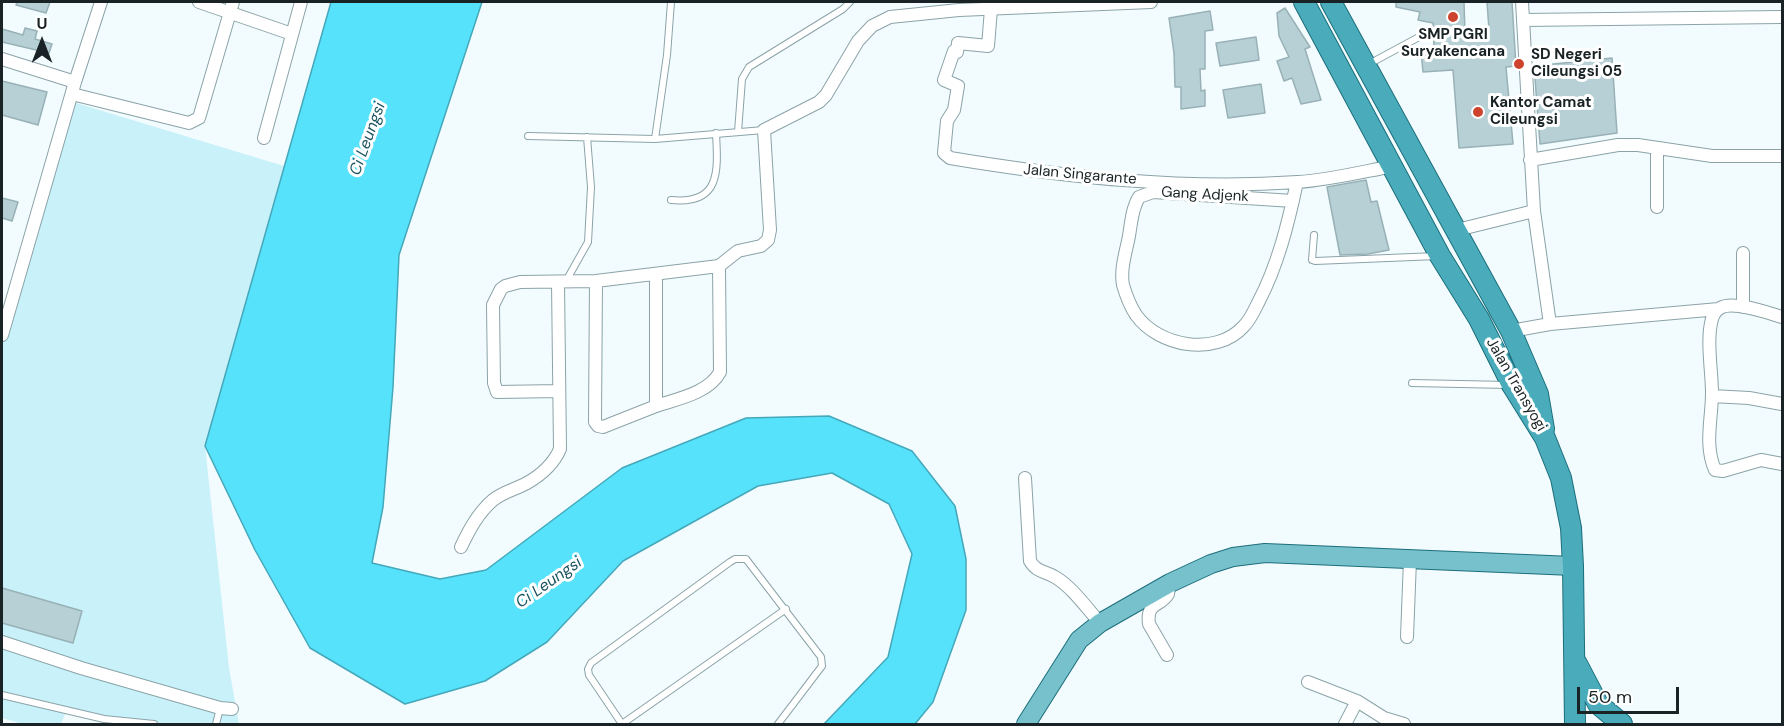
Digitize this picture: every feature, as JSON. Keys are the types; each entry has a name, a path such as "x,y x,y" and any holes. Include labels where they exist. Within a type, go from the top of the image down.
{"highway":[{"name":"Jalan Transyogi","path":"1304,2 1440,256 1479,319 1512,385 1545,438"},
{"name":"Jalan Transyogi","path":"1331,2 1511,331 1538,394 1545,438"},
{"path":"1545,438 1561,478 1571,528 1576,661 1575,724"},
{"path":"1576,661 1598,704 1622,724"}],"main road":[{"path":"1028,721 1079,640 1100,622 1170,584 1211,564 1233,557 1265,553 1574,566"}],"street":[{"path":"2,335 73,88 101,2"},
{"path":"200,2 231,7 292,34"},
{"path":"264,138 301,2"},
{"path":"559,391 497,392 494,383 495,298 506,286 520,282 596,282 719,266 738,250 761,246 768,240 770,230 764,130 819,102 826,95 858,41 872,26 890,17 997,6 1151,2"},
{"path":"1522,2 1534,211 1550,324"},
{"name":"Jalan Singarante","path":"997,6 988,46 958,44 957,52 954,51 944,80 958,86 954,110 947,121 944,153 948,157 1018,170 1110,179 1230,183 1298,182 1393,166"},
{"path":"2,59 73,88 189,123 199,118 231,7"},
{"path":"1523,20 1782,17"},
{"path":"1530,160 1638,145 1712,156 1782,156"},
{"path":"1657,148 1658,207"},
{"name":"Gang Adjenk","path":"1293,201 1153,192 1139,197 1131,222 1121,274 1131,306 1137,316 1153,332 1189,344 1226,340 1235,335 1246,325 1269,282 1284,239 1298,182"},
{"path":"1457,230 1534,211"},
{"path":"1743,254 1743,307"},
{"path":"596,282 595,422 598,426 603,427 702,388 717,378 720,372 719,266"},
{"path":"656,275 656,406"},
{"path":"461,547 473,522 492,501 527,483 556,459 561,449 559,391 561,283"},
{"path":"1511,331 1550,324 1719,309 1729,306 1743,307 1782,317"},
{"path":"1719,309 1711,325 1712,396 1708,433 1711,462 1715,470 1723,471 1761,460 1782,464"},
{"path":"1712,396 1749,398 1782,404"},
{"path":"1025,477 1030,561 1038,570 1054,576 1067,586 1100,622"},
{"path":"1407,637 1410,560"},
{"path":"1167,655 1149,624 1149,619 1152,607 1168,594 1170,584"},
{"path":"2,642 81,668 226,709"},
{"path":"1308,682 1357,701 1384,718 1404,724"},
{"path":"1345,724 1357,701"}],"lane":[{"path":"655,139 667,55 671,2"},
{"path":"738,132 742,79 749,67 843,9 850,2"},
{"path":"1366,65 1419,37"},
{"path":"528,136 655,139 764,130"},
{"path":"671,200 686,202 698,200 712,186 718,168 716,133"},
{"path":"561,283 588,242 591,186 587,137"},
{"path":"1314,235 1311,256 1315,261 1440,256"},
{"path":"1412,383 1512,385"},
{"path":"778,724 822,666 819,654 786,609 747,559 730,562 591,663 588,669 589,675 622,724 786,609"},
{"path":"2,695 104,719 154,724"},
{"path":"216,724 226,709"}],"shaded area":[{"path":"73,102 284,166 205,446 229,668 239,724 148,724 67,709 61,724 23,724 2,718 2,338"}],"water":[{"name":"Ci Leungsi","path":"331,2 482,2 399,255 393,387 383,507 372,563 440,579 486,570 622,468 746,418 829,416 912,451 955,506 966,559 966,610 933,702 915,724 824,724 888,657 912,554 889,504 832,473 758,486 623,561 547,642 485,681 405,704 310,648 255,550 205,446"}],"building":[{"path":"17,2 50,2 46,13 16,5"},
{"path":"1396,2 1464,2 1465,32 1489,30 1487,2 1512,2 1516,66 1506,67 1513,144 1459,148 1453,70 1423,72 1421,51 1434,50 1433,23 1418,20 1420,12 1396,7"},
{"path":"1285,8 1310,47 1305,49 1321,100 1301,104 1292,78 1284,81 1277,61 1289,57 1279,36 1277,13"},
{"path":"1210,11 1213,30 1205,31 1205,69 1200,69 1201,91 1205,90 1205,106 1181,109 1181,87 1175,87 1174,53 1169,18"},
{"path":"25,28 37,31 35,39 52,44 49,53 2,42 2,29 23,35"},
{"path":"1256,37 1259,60 1220,66 1216,43"},
{"path":"1612,58 1617,133 1540,144 1534,66"},
{"path":"2,81 47,92 38,125 2,115"},
{"path":"1261,84 1265,113 1228,118 1223,90"},
{"path":"1366,180 1371,202 1377,201 1389,250 1368,254 1340,255 1327,187"},
{"path":"2,198 18,202 12,221 2,218"},
{"path":"2,588 82,611 73,643 2,623"}],"place":[{"name":"SMP PGRI Suryakencana","path":"1453,17"},
{"name":"SD Negeri Cileungsi 05","path":"1519,64"},
{"name":"Kantor Camat Cileungsi","path":"1478,112"}]}
